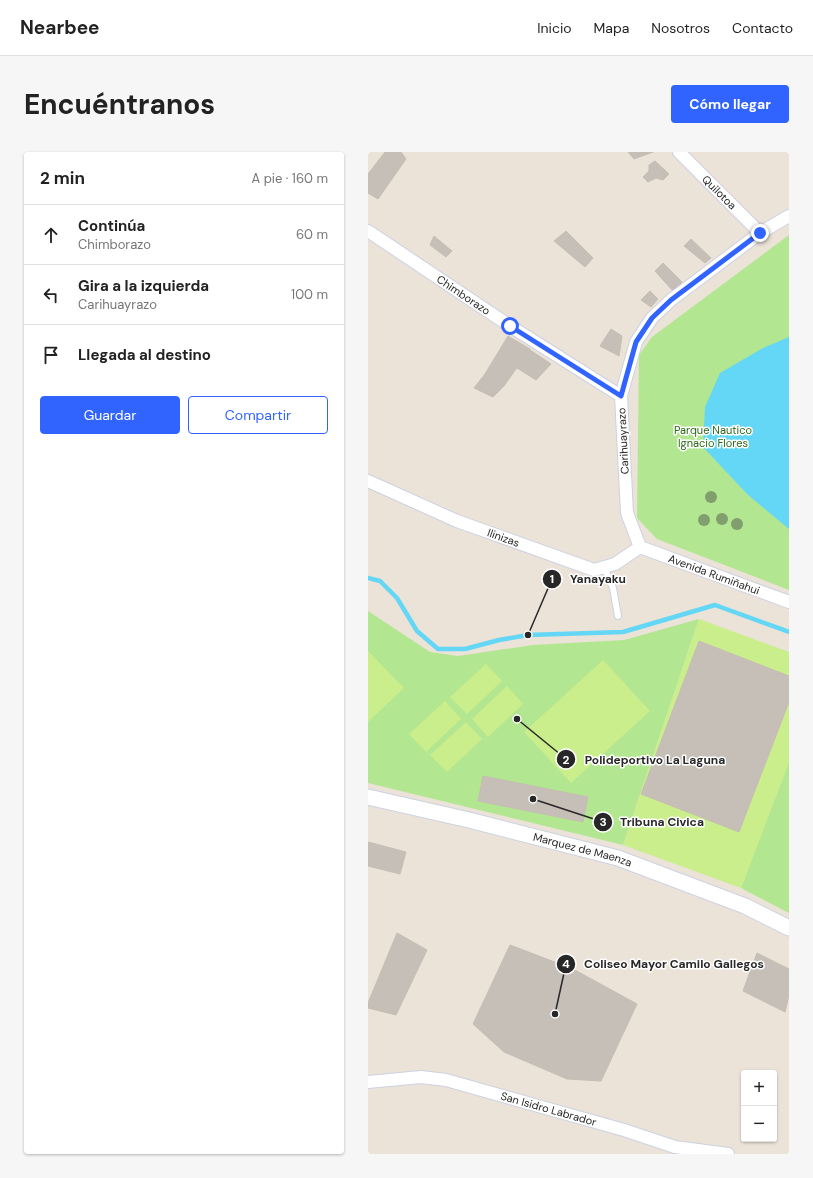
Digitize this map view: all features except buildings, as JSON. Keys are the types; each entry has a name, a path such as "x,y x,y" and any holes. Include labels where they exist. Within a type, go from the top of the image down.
{"street":[{"name":"Quilotoa","path":"679,152 760,233"},
{"name":"Carihuayrazo","path":"640,547 627,513 621,396 636,342 652,318 671,300 760,233 789,216"},
{"name":"Chimborazo","path":"368,230 510,326 621,396"},
{"name":"Ilinizas","path":"368,481 464,523 594,570 615,564 640,547"},
{"name":"Avenida Rumiñahui","path":"640,547 789,602"},
{"name":"Marquez de Maenza","path":"368,796 618,858 745,906 789,928"},
{"name":"San Isidro Labrador","path":"368,1082 421,1077 446,1080 624,1130 679,1150 728,1154"}],"lane":[{"path":"604,567 614,588 618,616"}],"green space":[{"name":"Parque Nautico Ignacio Flores","path":"789,235 789,590 657,539 637,518 639,355 652,337"},
{"path":"368,611 430,652 458,656 533,645 624,640 699,619 623,845 368,783"},
{"path":"699,619 789,652 789,763 741,888 623,845"},
{"path":"368,651 404,688 368,722"},
{"path":"603,660 650,711 571,783 524,732"},
{"path":"486,664 502,681 467,714 450,697"},
{"path":"507,686 523,704 488,737 472,719"},
{"path":"445,701 461,719 426,752 409,734"},
{"path":"466,722 482,739 447,772 430,755"},
{"path":"789,757 789,913 741,888"}],"water":[{"name":"Parque Nautico Ignacio Flores","path":"789,337 789,529 748,495 703,447 705,407 720,373 763,348"}],"waterway":[{"path":"368,578 380,581 397,598 417,631 438,649 465,649 499,640 528,635 623,632 715,605 789,632"}],"place":[{"name":"Yanayaku","path":"528,635"},
{"name":"Polideportivo La Laguna","path":"517,719"},
{"name":"Tribuna Civica","path":"533,799"},
{"name":"Coliseo Mayor Camilo Gallegos","path":"555,1014"}],"route":[{"path":"510,326 621,396 636,342 652,318 671,300 760,233"}]}
